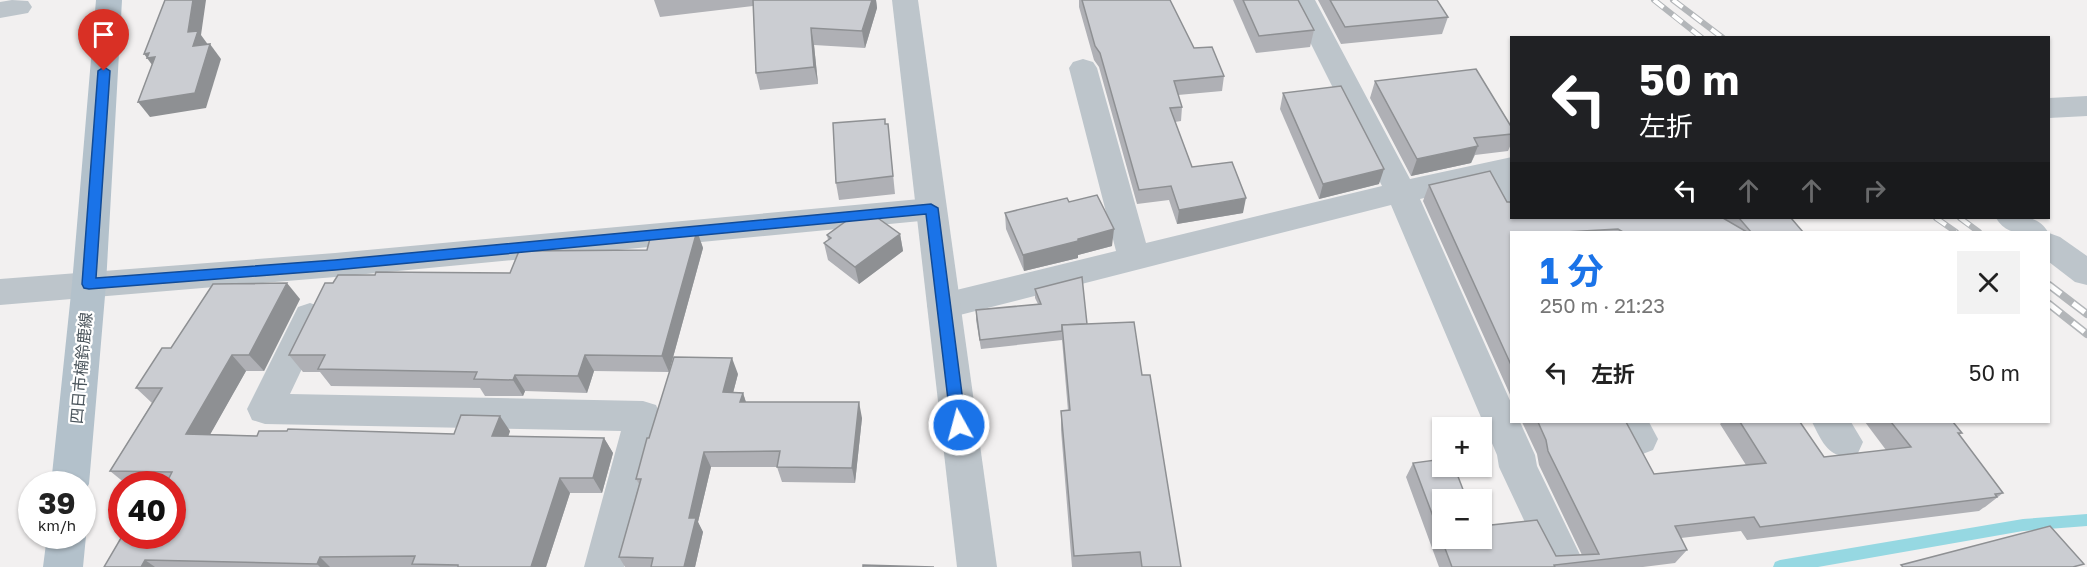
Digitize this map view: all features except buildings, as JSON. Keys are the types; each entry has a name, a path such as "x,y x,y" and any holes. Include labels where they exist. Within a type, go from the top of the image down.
{"main road":[{"name":"四日市楠鈴鹿線","path":"71,471 89,284 109,0"},
{"path":"63,567 65,549"}],"street":[{"path":"905,0 976,567"},
{"path":"1302,0 1401,192 1516,455 1518,467 1566,567"},
{"path":"1083,68 1134,259"},
{"path":"2050,108 2087,106"},
{"path":"944,306 1401,192 1503,170 1510,190"},
{"path":"0,292 335,265 931,208"},
{"path":"2013,219 2031,231"},
{"path":"2050,246 2087,273"},
{"path":"335,265 265,409 643,416 604,567"}],"waterway":[{"path":"1780,567 2023,525 2087,520"}],"railway":[{"path":"1654,0 1699,36"},
{"path":"1673,0 1720,36"},
{"path":"1937,219 1955,231"},
{"path":"1961,219 1978,231"},
{"path":"2050,286 2087,314"},
{"path":"2050,305 2087,334"}],"route":[{"path":"104,71 89,284 335,265 931,208 959,425"}]}
